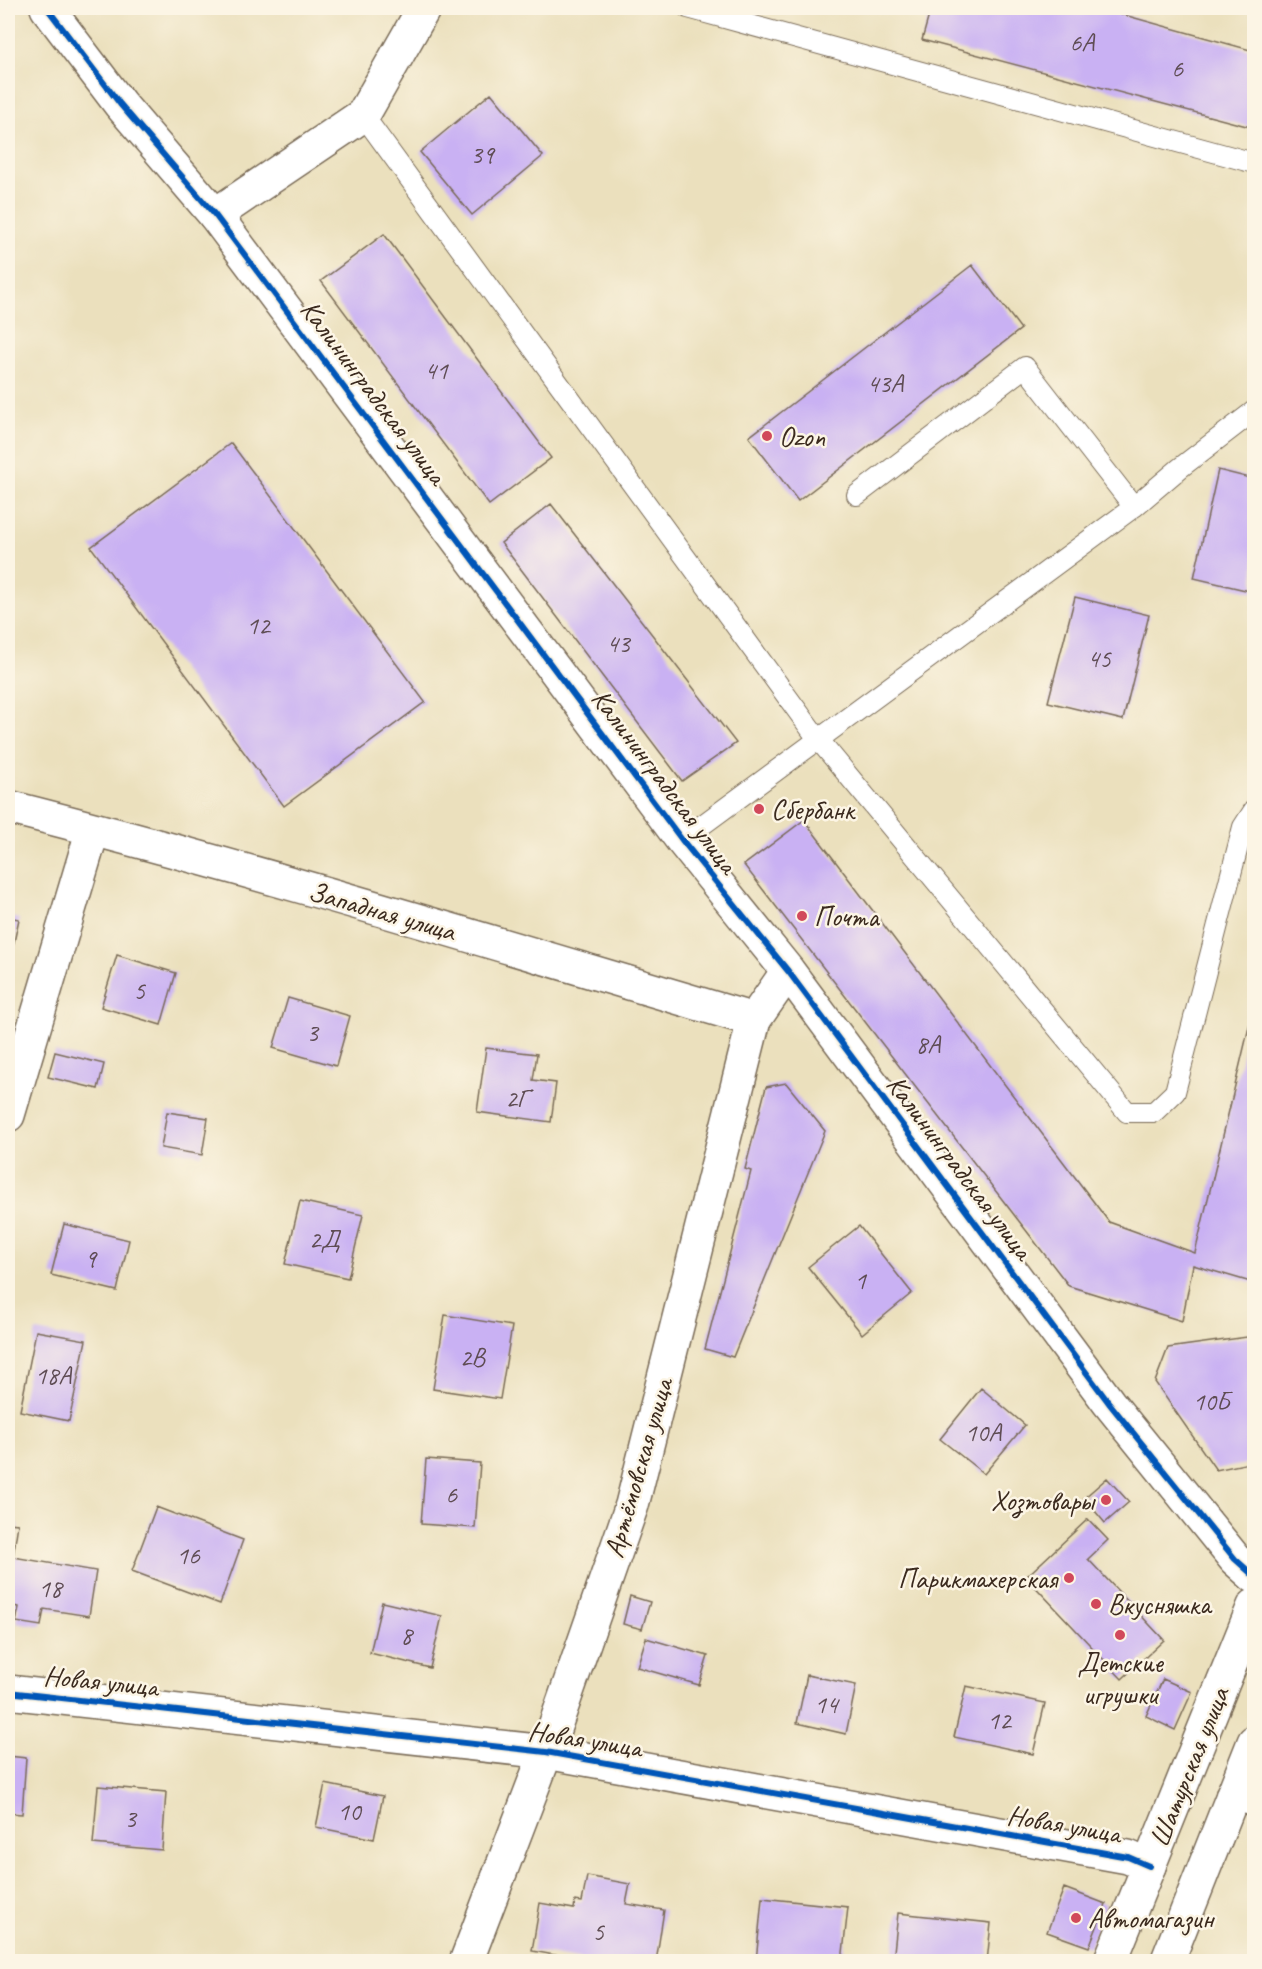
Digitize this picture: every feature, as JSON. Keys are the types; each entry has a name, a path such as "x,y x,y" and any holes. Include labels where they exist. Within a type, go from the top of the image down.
{"street":[{"name":"Калининградская улица","path":"47,8 120,104 215,215 682,840 788,971 1109,1403 1235,1559 1254,1576"},
{"path":"215,215 363,115 424,8"},
{"name":"Западная улица","path":"8,807 343,899 754,1020"},
{"path":"8,1115 93,829"},
{"name":"Артёмовская улица","path":"466,1962 546,1752 632,1505 754,1020 788,971"},
{"name":"Шатурская улица","path":"1110,1962 1254,1606"},
{"name":"Новая улица","path":"8,1692 546,1752 1128,1857 1149,1866"},
{"name":"Шатурская улица","path":"1167,1962 1244,1797 1254,1742"}],"lane":[{"path":"688,8 1254,163"},
{"path":"363,115 818,739 1127,1112 1154,1113 1174,1092 1243,827 1254,810"},
{"path":"857,495 1025,367 1134,507"},
{"path":"682,840 1134,507 1254,411"}],"building":[{"path":"931,8 1099,8 1254,51 1254,128 922,40"},
{"path":"491,93 543,156 472,215 420,152"},
{"path":"384,234 551,458 489,505 321,281"},
{"path":"972,265 1021,329 798,501 749,437"},
{"path":"231,443 425,702 284,806 91,547"},
{"path":"1218,470 1254,479 1254,592 1194,578"},
{"path":"551,504 736,743 682,781 501,543"},
{"path":"1075,597 1149,615 1123,720 1048,702"},
{"path":"804,820 1109,1222 1195,1253 1254,1006 1254,1283 1193,1265 1182,1321 1069,1286 744,865"},
{"path":"8,917 19,919 8,970"},
{"path":"117,955 176,973 161,1025 101,1007"},
{"path":"288,998 350,1016 336,1066 273,1048"},
{"path":"486,1048 537,1054 533,1080 556,1083 551,1122 477,1112"},
{"path":"55,1052 104,1064 98,1089 48,1077"},
{"path":"786,1083 825,1131 733,1357 705,1349 751,1171 745,1169 766,1087"},
{"path":"167,1112 208,1118 202,1155 161,1148"},
{"path":"300,1201 363,1215 348,1278 285,1264"},
{"path":"64,1224 129,1240 117,1291 51,1275"},
{"path":"859,1226 912,1293 862,1334 808,1267"},
{"path":"445,1315 512,1326 500,1399 433,1389"},
{"path":"36,1331 86,1340 69,1421 20,1411"},
{"path":"1254,1336 1254,1462 1216,1470 1155,1382 1168,1348"},
{"path":"981,1388 1025,1425 984,1474 940,1439"},
{"path":"426,1459 480,1463 475,1528 421,1524"},
{"name":"Хозтовары","path":"1107,1478 1129,1502 1105,1523 1084,1498"},
{"path":"156,1507 243,1540 220,1604 132,1571"},
{"path":"1088,1519 1108,1540 1088,1559 1164,1640 1122,1679 1026,1577"},
{"path":"8,1523 18,1524 13,1557 96,1571 89,1616 44,1609 41,1626 16,1622 19,1607 8,1605"},
{"path":"630,1596 650,1602 642,1629 623,1624"},
{"path":"382,1602 442,1616 430,1668 370,1653"},
{"path":"646,1638 708,1656 699,1685 637,1667"},
{"path":"807,1675 856,1685 846,1734 797,1723"},
{"path":"1163,1679 1192,1692 1175,1730 1146,1716"},
{"path":"966,1686 1045,1703 1033,1754 954,1737"},
{"path":"8,1756 26,1758 22,1814 8,1813"},
{"path":"325,1784 383,1796 374,1839 316,1827"},
{"path":"98,1786 166,1792 162,1850 93,1844"},
{"path":"587,1876 630,1884 626,1904 664,1910 656,1962 594,1962 532,1951 540,1903 574,1909 575,1901 582,1902"},
{"name":"Автомагазин","path":"1064,1888 1106,1904 1089,1947 1047,1932"},
{"path":"762,1898 848,1907 842,1962 756,1962"},
{"path":"898,1913 991,1923 987,1962 893,1962"}],"cycle path":[{"path":"47,8 120,104 215,215 682,840 788,971 1109,1403 1235,1559 1254,1576"},
{"path":"8,1692 546,1752 1128,1857 1149,1866"}],"place":[{"name":"Ozon","path":"767,436"},
{"name":"Сбербанк","path":"759,809"},
{"name":"Почта","path":"802,916"},
{"name":"Хозтовары","path":"1106,1500"},
{"name":"Парикмахерская","path":"1069,1578"},
{"name":"Вкусняшка","path":"1096,1604"},
{"name":"Детские игрушки","path":"1120,1635"},
{"name":"Автомагазин","path":"1076,1918"}]}
